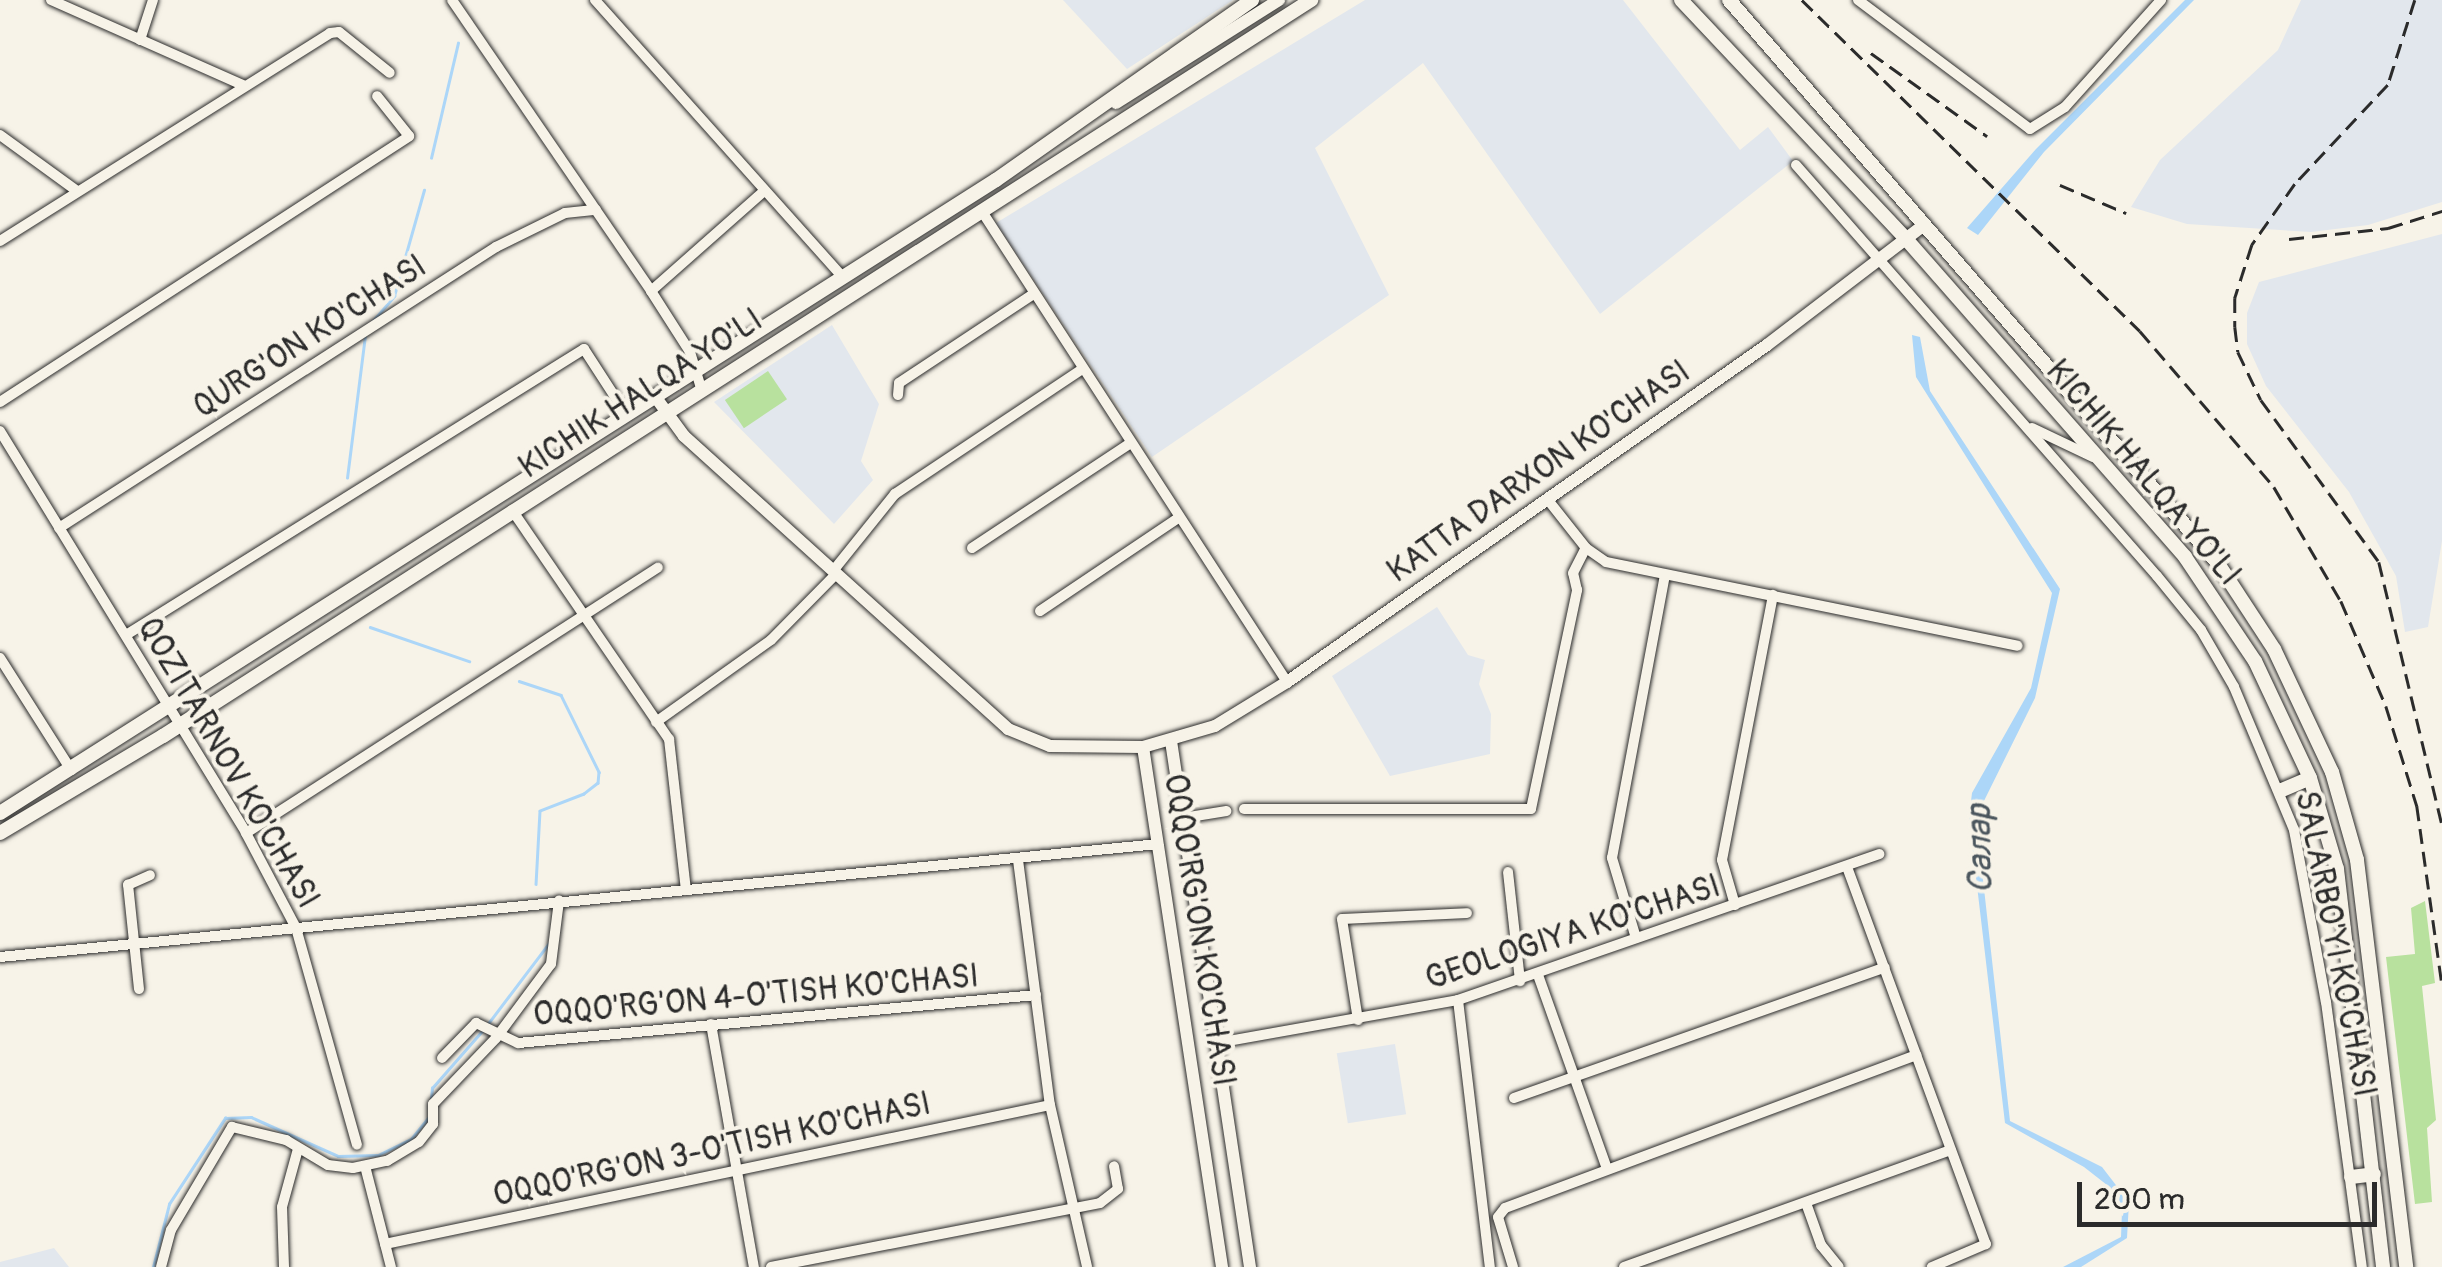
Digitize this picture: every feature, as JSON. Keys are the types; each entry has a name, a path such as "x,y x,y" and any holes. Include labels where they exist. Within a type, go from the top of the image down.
{"highway":[{"name":"KICHIK HALQA YO'LI","path":"0,813 171,708 692,370 1016,167 1252,0"},
{"name":"KICHIK HALQA YO'LI","path":"0,833 180,724 1312,0"},
{"name":"KICHIK HALQA YO'LI","path":"1680,0 1906,239 2185,557 2235,629 2310,778 2344,906 2383,1267"},
{"name":"KICHIK HALQA YO'LI","path":"1729,0 2203,546 2255,616 2332,772 2357,860 2406,1267"},
{"path":"971,195 981,210"},
{"path":"2235,629 2255,616"},
{"path":"2282,790 2310,778"},
{"path":"2350,1177 2374,1174"}],"main road":[{"path":"1016,167 1278,0"},
{"name":"KATTA DARXON KO'CHASI","path":"1143,746 1172,742 1215,726 1287,682 1548,500 1925,224"},
{"name":"OQQO'RG'ON KO'CHASI","path":"654,395 665,412 834,573 1022,738 1050,746 1143,746 1204,1144 1217,1266"},
{"name":"OQQO'RG'ON KO'CHASI","path":"1172,742 1250,1263"},
{"path":"1204,1144 1232,1140"},
{"path":"1217,1266 1250,1263"}],"street":[{"path":"51,0 243,85"},
{"path":"140,40 153,0"},
{"path":"452,0 651,290 690,352 692,370 701,388"},
{"path":"595,0 842,277"},
{"path":"1858,0 2024,129 2066,108 2162,0"},
{"path":"0,241 243,85 338,32 390,73"},
{"path":"0,402 409,136 377,96"},
{"path":"0,135 78,192"},
{"name":"SALARBO'YI KO'CHASI","path":"1796,165 2201,630 2282,790 2316,940 2362,1267"},
{"path":"651,290 764,191"},
{"name":"QURG'ON KO'CHASI","path":"60,528 496,247 554,217 596,210"},
{"path":"981,210 1177,519 1287,682"},
{"path":"898,395 899,383 1032,295"},
{"path":"126,635 584,349 626,414"},
{"path":"656,722 771,640 834,573 895,494 1081,370"},
{"path":"2026,425 2098,459"},
{"name":"QOZITARNOV KO'CHASI","path":"0,431 246,832 296,928 357,1145"},
{"path":"972,548 1129,444"},
{"path":"1548,500 1586,548 1606,562 2018,646"},
{"path":"512,510 656,722 673,757 686,890"},
{"path":"1040,612 1177,519"},
{"path":"1244,809 1531,809 1577,590 1574,573 1586,548"},
{"path":"246,832 658,567"},
{"path":"1636,938 1612,858 1665,576"},
{"path":"1735,905 1722,860 1772,595"},
{"path":"2,665 71,770"},
{"path":"1183,818 1226,811"},
{"path":"0,957 1158,844"},
{"name":"GEOLOGIYA KO'CHASI","path":"1217,1043 1458,1000 1880,854"},
{"path":"1018,860 1050,1105 1087,1267"},
{"path":"1847,867 1987,1246 1932,1267"},
{"path":"1508,872 1520,981"},
{"path":"139,989 128,885 150,875"},
{"path":"161,1267 171,1230 228,1130 245,1126 328,1165 364,1166 419,1142 433,1124 433,1104 488,1032 551,964 559,902"},
{"path":"1358,1020 1342,919 1467,913"},
{"path":"1514,1098 1885,967"},
{"path":"1538,974 1608,1169"},
{"name":"OQQO'RG'ON 4-O'TISH KO'CHASI","path":"488,1032 518,1042 1036,995"},
{"path":"1458,1000 1490,1267"},
{"path":"442,1058 474,1024 488,1032"},
{"path":"711,1024 754,1267"},
{"path":"1513,1267 1498,1217 1505,1208 1917,1055"},
{"name":"OQQO'RG'ON 3-O'TISH KO'CHASI","path":"384,1244 1050,1105"},
{"path":"284,1267 282,1207 298,1149"},
{"path":"1624,1267 1952,1150"},
{"path":"364,1166 391,1267"},
{"path":"771,1267 1115,1198 1114,1166"},
{"path":"1806,1202 1821,1245 1839,1267"}],"shaded area":[{"path":"1063,0 1233,0 1127,69"},
{"path":"1365,0 1623,0 1740,150 1768,127 1793,161 1600,314 1423,63 1315,148 1389,295 1152,457 996,223"},
{"path":"2301,0 2442,0 2442,202 2368,225 2311,232 2187,224 2131,207 2160,160 2278,50"},
{"path":"2442,234 2442,541 2428,627 2405,632 2396,576 2349,492 2266,386 2247,344 2247,313 2259,282"},
{"path":"832,325 879,404 861,461 873,480 834,524 714,402"},
{"path":"1437,607 1468,655 1485,660 1479,684 1491,714 1490,754 1390,776 1332,676"},
{"path":"1395,1044 1406,1114 1348,1123 1337,1053"},
{"path":"54,1248 69,1267 0,1267 0,1262"}],"green space":[{"path":"768,371 787,399 744,428 725,400"},
{"path":"2425,901 2435,983 2422,986 2436,1120 2427,1128 2432,1202 2415,1204 2386,957 2415,954 2411,908"}],"water":[{"path":"2185,0 2194,0 2044,152 1978,235 1967,228 2036,149"},
{"name":"Салар","path":"1912,335 1920,337 1930,391 2060,589 2035,698 1976,817 2010,1121 2102,1167 2129,1202 2127,1238 2081,1267 2063,1267 2121,1237 2122,1211 2107,1185 2084,1167 2005,1123 1969,818 1972,793 2031,688 2052,593 1916,377"}],"waterway":[{"path":"431,158 458,43"},
{"path":"370,324 394,296 424,190"},
{"path":"347,478 365,336"},
{"path":"370,627 469,661"},
{"path":"519,681 561,695 599,772 598,783 584,794 540,811 536,884"},
{"path":"487,1025 549,943"},
{"path":"431,1099 432,1088 482,1031"},
{"path":"153,1267 169,1204 225,1118 251,1117 338,1156 378,1155 411,1139 429,1117"}],"railway":[{"path":"1802,0 2140,331 2274,487 2341,601 2386,706 2417,806 2442,983"},
{"path":"2415,0 2388,85 2295,184 2252,245 2235,298 2235,327 2238,352 2261,400 2379,562 2442,824"},
{"path":"1871,53 1987,136"},
{"path":"2060,185 2126,213"},
{"path":"2289,239 2388,228 2442,211"}]}
